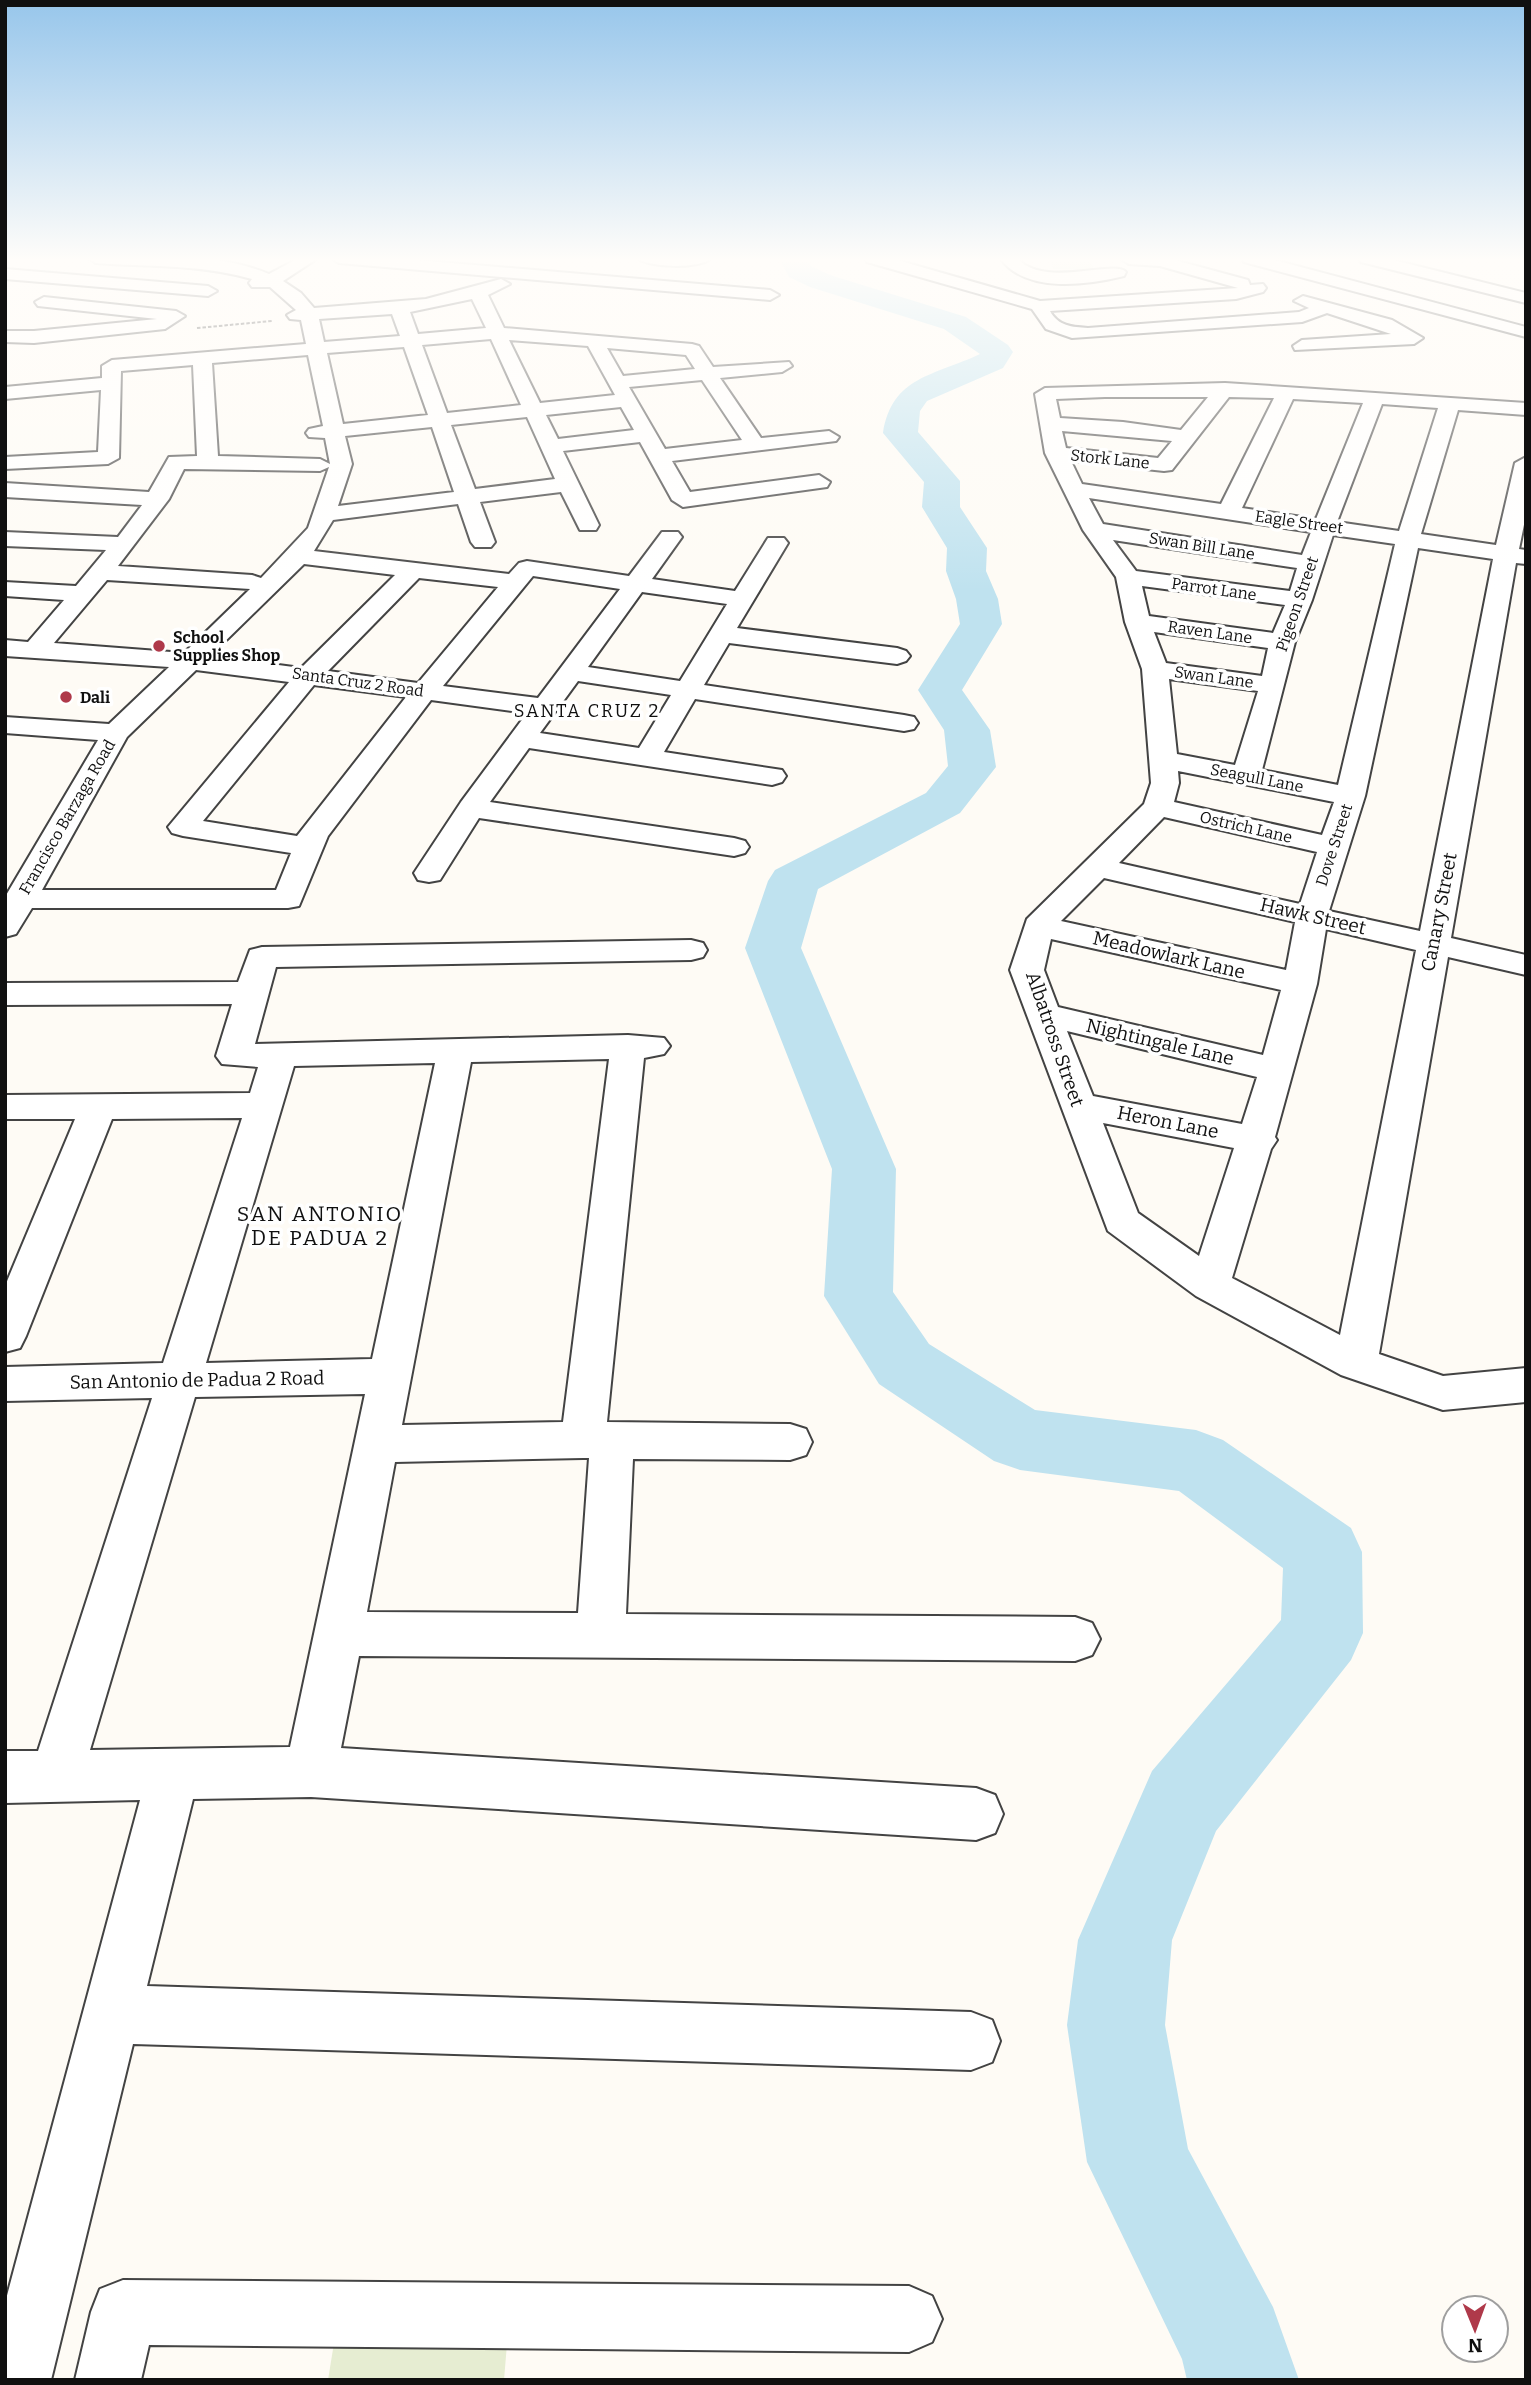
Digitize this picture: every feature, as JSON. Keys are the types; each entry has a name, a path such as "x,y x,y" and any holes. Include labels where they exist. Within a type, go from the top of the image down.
{"street":[{"path":"14,369 6,399 142,369"},
{"path":"203,369 208,463"},
{"name":"Francisco Barzaga Road","path":"180,659 298,556 319,529 341,464 325,432 313,369"},
{"path":"422,369 483,542"},
{"path":"514,369 588,525"},
{"path":"610,369 683,500 819,482"},
{"path":"705,369 755,445"},
{"path":"325,432 533,410 707,373 747,369"},
{"path":"5,463 108,458 112,375"},
{"path":"1123,429 1127,389"},
{"path":"1038,926 1158,807 1165,783 1155,669 1138,622 1128,577 1094,530 1056,453 1045,394 1127,389 1226,389 1526,409"},
{"path":"1049,424 1188,437 1226,389"},
{"path":"1229,511 1287,391"},
{"name":"Pigeon Street","path":"1246,777 1273,685 1282,642 1375,397"},
{"name":"Dove Street","path":"1210,1285 1258,1140 1300,984 1312,915 1350,796 1408,539 1450,403"},
{"name":"Francisco Barzaga Road","path":"5,927 13,888 105,732 180,659 291,542 307,515 310,491 320,465 325,432"},
{"path":"550,446 647,435"},
{"name":"Stork Lane","path":"1056,453 1164,465 1188,437"},
{"path":"659,456 829,438"},
{"path":"35,650 124,544 177,462 320,465"},
{"name":"Canary Street","path":"1356,1363 1433,944 1512,593 1526,465"},
{"path":"326,513 569,484"},
{"path":"5,490 160,491 188,485"},
{"name":"Eagle Street","path":"1073,489 1516,555"},
{"name":"Swan Bill Lane","path":"1094,530 1310,563"},
{"path":"429,873 471,808 670,537"},
{"path":"5,539 124,544"},
{"path":"647,757 776,543"},
{"path":"298,556 516,582"},
{"path":"13,888 288,898 313,835 424,692 527,568 742,599"},
{"path":"308,847 183,827 309,675 413,570"},
{"path":"101,572 252,582"},
{"name":"Parrot Lane","path":"1128,577 1300,600"},
{"path":"5,589 82,594"},
{"name":"Raven Lane","path":"1138,622 1282,642"},
{"path":"721,634 897,656"},
{"name":"Santa Cruz 2 Road","path":"5,648 180,659 544,708"},
{"name":"Swan Lane","path":"1155,669 1273,685"},
{"path":"569,673 904,723"},
{"path":"5,725 105,732"},
{"path":"522,739 772,776"},
{"name":"Seagull Lane","path":"1164,760 1350,796"},
{"name":"Ostrich Lane","path":"1158,807 1334,847"},
{"path":"471,808 734,847"},
{"name":"Hawk Street","path":"1099,868 1526,965"},
{"name":"Meadowlark Lane","path":"1038,926 1300,984"},
{"name":"Albatross Street","path":"1038,926 1027,970 1122,1221 1210,1285 1356,1363 1443,1393 1526,1385"},
{"path":"601,1636 597,1440 640,1046 234,1056 262,957 691,950"},
{"path":"5,994 252,993"},
{"name":"Nightingale Lane","path":"1042,1014 1277,1070"},
{"path":"311,1772 456,1051"},
{"path":"57,1774 280,1054"},
{"path":"5,1107 265,1105"},
{"name":"Heron Lane","path":"1077,1105 1258,1140"},
{"path":"5,1336 99,1106"},
{"name":"San Antonio de Padua 2 Road","path":"5,1384 389,1376"},
{"path":"376,1444 597,1440 790,1442"},
{"path":"337,1634 1075,1639"},
{"path":"5,1777 57,1774 311,1772 976,1814"},
{"path":"18,2380 173,1773"},
{"path":"111,2014 971,2040"},
{"path":"108,2380 123,2312 909,2319"}],"green space":[{"path":"334,2343 507,2344 504,2380 328,2380"}],"waterway":[{"path":"973,369 915,394 903,411 900,433 942,481 941,507 967,548 966,571 977,599 981,624 940,690 967,730 972,767 943,803 794,881 773,948 864,1169 858,1296 904,1364 1020,1439 1196,1462 1323,1552 1322,1633 1183,1802 1125,1940 1116,2025 1139,2162 1234,2346 1243,2380"}],"place":[{"name":"School Supplies Shop","path":"159,646"},
{"name":"Dali","path":"66,697"}],"district":[{"name":"SANTA CRUZ 2","path":"587,711"},
{"name":"SAN ANTONIO DE PADUA 2","path":"320,1226"}]}
